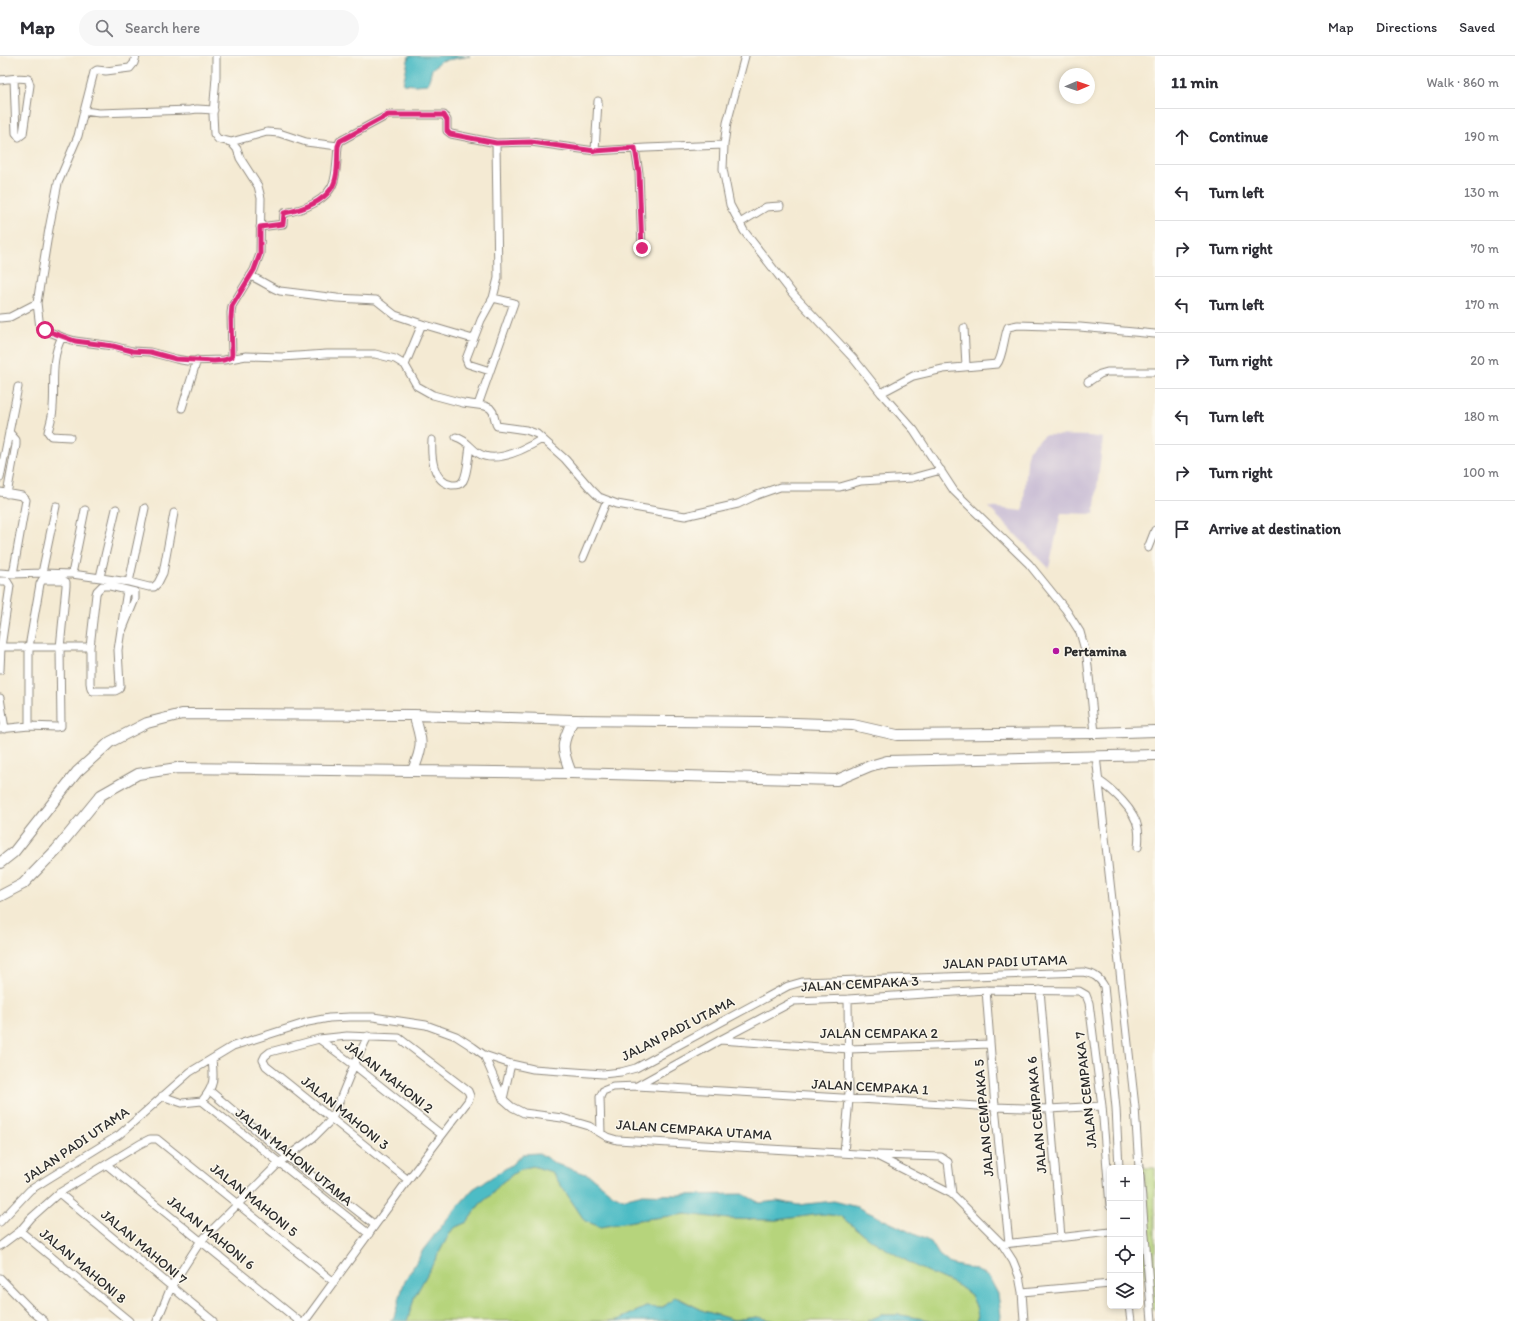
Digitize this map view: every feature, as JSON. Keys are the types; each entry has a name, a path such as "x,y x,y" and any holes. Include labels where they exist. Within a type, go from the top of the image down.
{"street":[{"path":"136,56 134,63 130,68 106,71 96,70 94,72 78,136 58,183 37,303 40,328 75,341 113,346 132,351 150,352 176,359 224,360 232,357 246,356 282,357 364,353 395,359 405,365 417,386 425,391 444,398 490,408 498,426 537,434 565,459 599,497 617,504 686,516 738,504 768,490 780,487 840,487 861,481 912,478 941,470"},
{"path":"216,56 214,134 218,139 231,142 267,132 279,133 306,142 338,146"},
{"path":"745,56 727,123 724,145 723,169 725,186 730,205 744,232 793,294 853,358 881,393 914,430 954,492 1039,576 1066,610 1082,636 1087,657 1095,733"},
{"path":"0,80 14,79 28,79 30,85 23,134 19,136 16,133 14,79"},
{"path":"595,151 598,101"},
{"path":"84,111 99,113 197,109 214,110"},
{"path":"260,227 283,224 284,213 303,208 320,199 331,189 335,179 338,146 342,140 385,116 444,115 447,120 447,131 450,134 496,143 531,142 595,151 724,145"},
{"path":"231,142 237,149 240,158 258,186 261,198 260,254 250,276 232,306 232,357"},
{"path":"490,371 468,364 467,362 473,339 493,298 498,278 496,143"},
{"path":"635,148 639,173 642,248"},
{"path":"740,224 766,207 780,206"},
{"path":"250,276 280,290 337,298 376,300 395,315 473,339"},
{"path":"478,405 514,303 493,298"},
{"path":"0,318 10,317 37,303"},
{"path":"405,365 422,324"},
{"path":"881,393 913,376 943,369 997,364 1008,327 1080,327 1155,334"},
{"path":"964,328 966,366"},
{"path":"62,337 57,346 55,356 53,408 48,432 51,436 70,437"},
{"path":"182,408 197,360"},
{"path":"1088,382 1100,374 1107,372 1155,372"},
{"path":"0,478 18,387"},
{"path":"9,432 16,440 16,445 3,493 22,496 26,500 13,574"},
{"path":"456,437 466,440 470,447 479,454 497,457 508,455 526,448 542,439"},
{"path":"432,440 432,463 439,476 449,484 459,485 462,482 465,476 470,447"},
{"path":"583,558 607,500"},
{"path":"42,573 56,506"},
{"path":"129,582 145,508"},
{"path":"100,578 116,509"},
{"path":"72,574 86,510"},
{"path":"0,573 72,574 154,587 158,583 163,572 174,513"},
{"path":"1148,548 1155,530"},
{"path":"0,698 2,729 29,726 61,726 60,648 66,582 62,580 42,580 40,584 30,647 29,726"},
{"path":"0,581 7,581 10,589 0,647 0,670"},
{"path":"102,586 110,586 135,592 136,595 122,631 118,650 119,689 115,691 97,691 91,689 90,648 97,591 102,586"},
{"path":"0,647 90,648"},
{"path":"0,863 14,852 77,772 110,742 147,723 182,714 765,722 853,725 897,735 1155,731"},
{"path":"413,770 420,754 421,737 414,716"},
{"path":"571,773 564,756 563,746 565,736 573,720"},
{"path":"0,896 23,884 56,850 101,795 138,774 177,768 413,770 837,780 870,766 888,761 1155,755"},
{"path":"1096,756 1134,1107 1139,1165"},
{"path":"1098,780 1115,793 1134,818 1138,828 1138,847"},
{"name":"JALAN PADI UTAMA","path":"0,1222 30,1190 119,1135 190,1072 233,1046 286,1028 329,1018 350,1016 372,1017 426,1024 456,1036 484,1055 510,1064 533,1069 592,1073 621,1072 636,1068 687,1039 795,983 1083,972 1093,974 1100,978 1104,986 1116,1108 1119,1165"},
{"name":"JALAN CEMPAKA 3","path":"601,1133 600,1097 603,1091 613,1087 637,1086 794,1001 986,990 1079,991 1086,995"},
{"name":"JALAN CEMPAKA 5","path":"986,990 1005,1244"},
{"name":"JALAN CEMPAKA 6","path":"1040,990 1061,1237"},
{"name":"JALAN CEMPAKA 7","path":"1086,995 1089,1003 1102,1106 1110,1201"},
{"path":"844,1152 849,1100 848,999"},
{"path":"305,1321 468,1101 470,1096 468,1092 399,1038 347,1036 319,1039"},
{"path":"157,1321 171,1287 200,1242 280,1162 314,1137 332,1119 354,1065 368,1036"},
{"name":"JALAN MAHONI 2","path":"319,1039 442,1135"},
{"name":"JALAN MAHONI 3","path":"319,1039 270,1052 263,1060 266,1066 408,1180"},
{"name":"JALAN CEMPAKA 2","path":"720,1040 849,1049 990,1044"},
{"path":"484,1055 503,1099"},
{"path":"162,1096 182,1103 202,1101 210,1091 214,1079 212,1059"},
{"path":"503,1099 510,1064"},
{"name":"JALAN CEMPAKA 1","path":"637,1086 849,1100 995,1107 1049,1109 1102,1106"},
{"name":"JALAN MAHONI UTAMA","path":"210,1091 288,1157 375,1225"},
{"name":"JALAN CEMPAKA UTAMA","path":"503,1099 512,1107 524,1113 562,1118 589,1126 612,1138 625,1141 844,1152 876,1155"},
{"name":"JALAN MAHONI UTAMA","path":"202,1101 369,1234"},
{"name":"JALAN MAHONI 5","path":"107,1165 150,1139 157,1138 334,1282"},
{"path":"876,1155 941,1157 948,1162 952,1194"},
{"path":"876,1155 952,1194 1005,1244 1017,1271 1022,1292 1024,1321"},
{"path":"0,1246 20,1231 31,1218 58,1193 107,1165"},
{"name":"JALAN MAHONI 6","path":"107,1165 299,1321"},
{"name":"JALAN MAHONI 7","path":"58,1193 213,1321"},
{"path":"1142,1201 1152,1321"},
{"name":"JALAN MAHONI 8","path":"20,1231 129,1321"},
{"path":"1005,1244 1107,1232"},
{"path":"0,1278 33,1312 44,1321"},
{"path":"1022,1292 1107,1284"},
{"path":"1129,1309 1130,1321"}],"shaded area":[{"path":"1044,435 1089,436 1103,438 1094,514 1061,513 1049,568 988,507 1023,511 1028,451"}],"green space":[{"path":"533,1166 552,1172 585,1221 601,1227 638,1220 686,1214 729,1219 776,1220 821,1214 840,1216 868,1238 917,1267 959,1286 971,1295 976,1306 978,1316 975,1321 934,1321 901,1315 881,1315 867,1321 775,1321 757,1317 734,1320 704,1311 679,1298 660,1308 646,1307 618,1320 610,1321 407,1321 415,1296 451,1231 467,1222 480,1204 491,1195 501,1183 520,1169"},
{"path":"1143,1168 1155,1168 1155,1309 1148,1309 1143,1241"}],"water":[{"path":"409,56 470,56 441,61 432,69 428,84 415,85 403,84"},
{"path":"539,1153 556,1164 589,1175 613,1194 623,1199 643,1194 743,1194 760,1203 777,1201 798,1205 834,1201 857,1207 931,1242 939,1255 950,1264 974,1269 989,1277 998,1294 1001,1316 1000,1321 975,1321 978,1316 976,1306 971,1295 959,1286 917,1267 868,1238 840,1216 821,1214 776,1220 729,1219 686,1214 638,1220 601,1227 585,1221 552,1172 533,1166 520,1169 501,1183 491,1195 480,1204 467,1222 451,1231 415,1296 407,1321 390,1321 394,1317 404,1283 423,1250 473,1189 511,1165 523,1154"},
{"path":"675,1297 704,1311 734,1320 757,1317 775,1321 610,1321 618,1320 646,1307 660,1308 665,1306"},
{"path":"881,1315 901,1315 934,1321 867,1321"}],"place":[{"name":"Pertamina","path":"1056,651"}],"route":[{"path":"45,330 75,341 113,346 132,351 150,352 187,361 214,361 232,357 232,306 254,270 260,254 260,227 283,224 284,213 293,212 320,199 331,189 335,179 338,146 340,141 388,115 444,115 447,120 448,133 454,136 496,143 531,142 595,151 635,148 639,173 642,248"}]}
